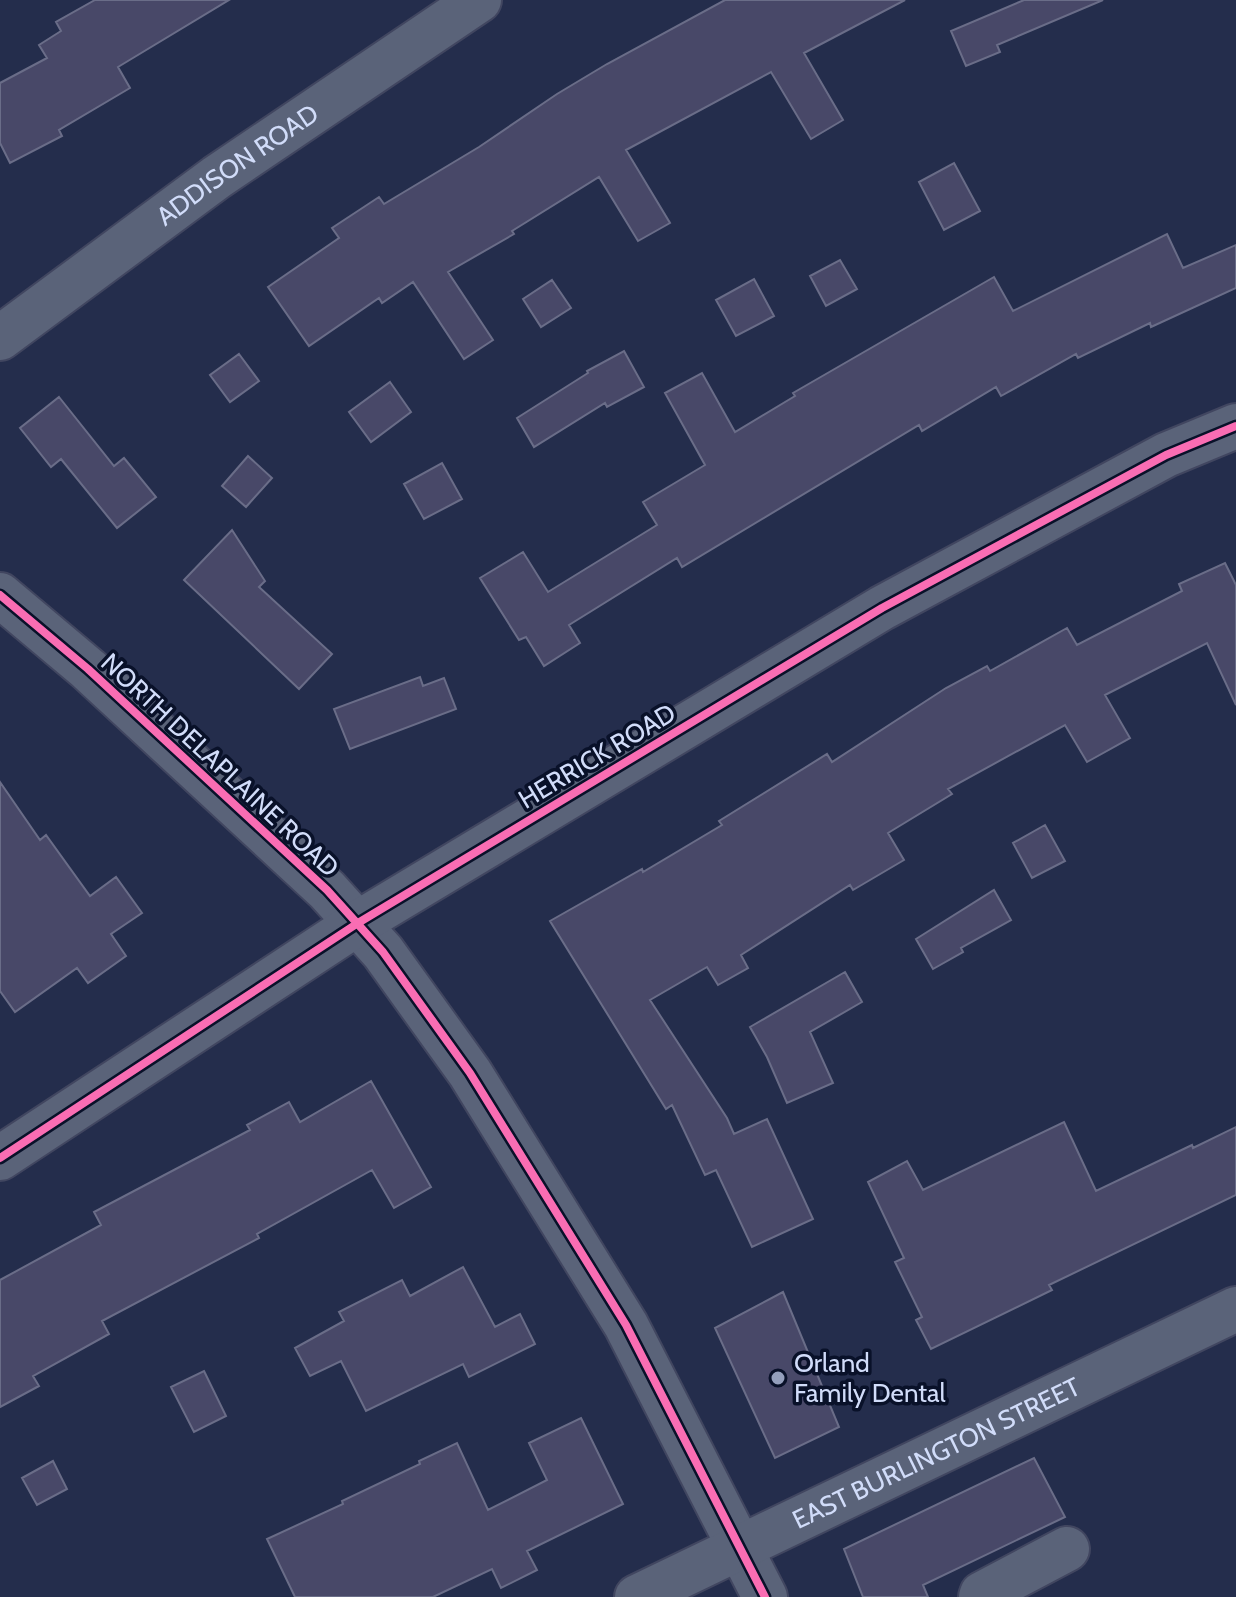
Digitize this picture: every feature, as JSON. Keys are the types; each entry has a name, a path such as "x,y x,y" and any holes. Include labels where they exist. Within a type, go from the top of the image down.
{"street":[{"name":"ADDISON ROAD","path":"0,338 217,177 479,0"},
{"name":"HERRICK ROAD","path":"0,1158 358,923 882,608 1166,455 1236,426"},
{"name":"NORTH DELAPLAINE ROAD","path":"0,595 99,680 327,890 383,952 470,1073 626,1325 765,1597"},
{"name":"EAST BURLINGTON STREET","path":"637,1597 1236,1309"},
{"path":"981,1597 1067,1549"}],"building":[{"path":"95,0 229,0 118,67 130,88 59,130 62,136 10,163 0,143 0,83 47,58 39,45 61,31 56,22"},
{"path":"725,0 905,0 804,53 843,120 811,139 771,72 626,150 670,223 638,241 599,177 512,231 514,234 448,272 493,340 464,359 413,282 382,303 379,298 309,346 268,287 339,238 332,228 379,197 384,204 607,64"},
{"path":"1024,0 1103,0 997,45 1000,52 966,66 951,31"},
{"path":"954,163 980,211 944,230 919,182"},
{"path":"1167,234 1183,268 1236,245 1236,288 1151,327 1150,323 1078,358 1076,354 1001,396 996,387 922,431 919,425 682,567 677,558 569,625 580,643 544,666 526,637 519,640 480,578 523,552 548,592 657,525 643,502 705,465 665,393 702,373 735,432 795,396 793,393 994,277 1013,311"},
{"path":"840,260 857,289 826,306 810,276"},
{"path":"754,279 774,316 736,336 716,300"},
{"path":"552,280 571,308 541,327 523,299"},
{"path":"624,351 644,387 607,407 605,403 534,447 517,418 587,371"},
{"path":"239,354 259,381 230,402 210,375"},
{"path":"390,382 411,412 371,442 349,412"},
{"path":"59,397 114,466 124,458 156,497 117,528 61,459 51,467 20,428"},
{"path":"248,456 272,478 246,507 222,486"},
{"path":"442,463 462,499 424,519 404,484"},
{"path":"232,530 265,581 259,587 332,654 299,689 184,580"},
{"path":"1225,563 1236,585 1236,705 1207,643 1105,695 1130,738 1087,762 1065,725 948,789 952,794 888,833 904,860 853,890 850,885 741,955 748,968 718,985 707,967 650,1000 727,1118 734,1134 767,1119 813,1219 752,1247 716,1170 705,1175 672,1105 666,1109 550,921 642,869 643,872 722,825 719,821 827,754 832,762 946,688 987,666 990,671 1067,628 1077,645 1182,591 1179,584"},
{"path":"420,677 423,686 444,678 456,709 350,749 334,709"},
{"path":"0,782 40,840 46,835 90,896 116,877 142,913 111,934 126,956 88,983 77,968 15,1012 0,991"},
{"path":"1045,825 1065,861 1032,878 1013,843"},
{"path":"994,890 1011,920 961,948 963,952 933,969 916,939"},
{"path":"845,972 862,1002 810,1032 833,1083 787,1103 750,1027"},
{"path":"371,1081 431,1187 394,1208 372,1170 257,1234 259,1238 102,1321 109,1334 33,1376 39,1386 0,1407 0,1280 101,1225 94,1212 250,1130 247,1125 289,1102 300,1122"},
{"path":"1064,1122 1096,1191 1236,1127 1236,1195 1049,1285 1052,1290 931,1349 916,1320 922,1317 895,1262 904,1258 868,1182 907,1161 923,1190"},
{"path":"463,1267 495,1327 520,1314 535,1344 469,1377 463,1364 366,1411 341,1361 310,1376 295,1348 344,1321 339,1312 402,1280 410,1296"},
{"name":"Orland Family Dental","path":"783,1292 839,1427 775,1458 715,1328"},
{"path":"204,1371 226,1416 194,1432 171,1387"},
{"path":"581,1418 623,1504 527,1551 537,1570 501,1588 492,1569 433,1597 295,1597 267,1539 343,1504 342,1501 457,1443 488,1510 547,1480 529,1443"},
{"path":"1034,1458 1065,1517 923,1585 928,1597 863,1597 844,1549"},
{"path":"53,1461 67,1489 37,1505 22,1478"}],"cycle path":[{"path":"0,1158 358,923 882,608 1166,455 1236,426"},
{"path":"0,595 88,669 327,890 383,952 470,1073 626,1325 765,1597"}],"place":[{"name":"Orland Family Dental","path":"778,1378"}]}
